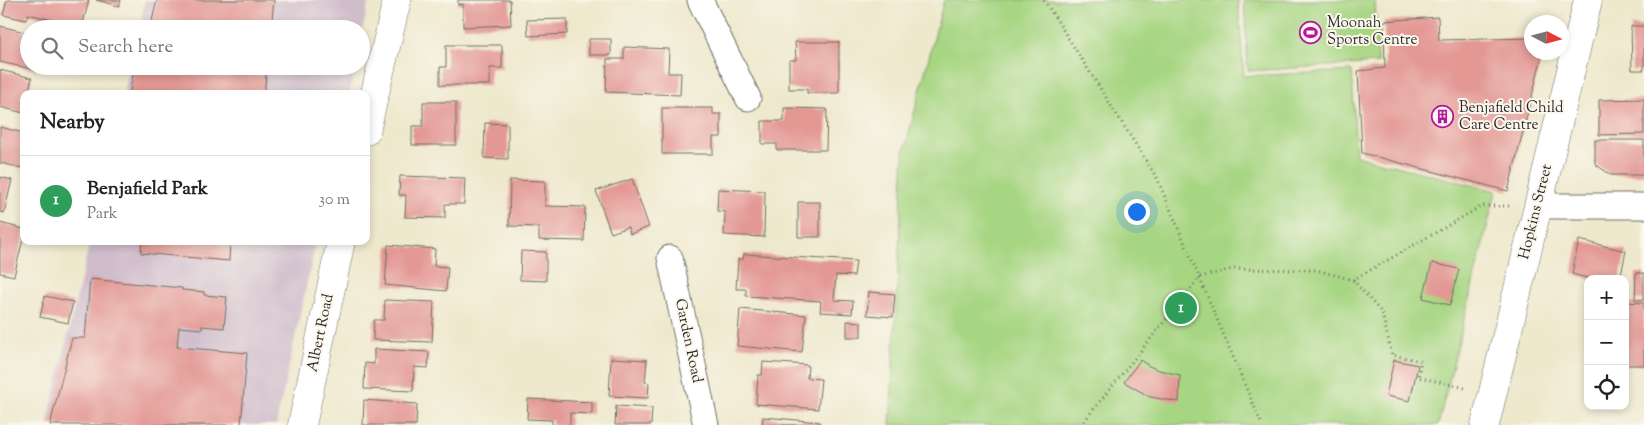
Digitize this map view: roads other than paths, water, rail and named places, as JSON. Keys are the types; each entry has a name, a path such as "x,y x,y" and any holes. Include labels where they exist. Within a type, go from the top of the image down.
{"street":[{"path":"370,115 397,0"},
{"path":"700,0 748,98"},
{"name":"Hopkins Street","path":"1485,425 1588,0"},
{"path":"1538,206 1644,206"},
{"name":"Albert Road","path":"302,425 340,245"},
{"name":"Garden Road","path":"670,258 706,425"}],"place":[{"name":"Moonah Sports Centre","path":"1311,32"},
{"name":"Benjafield Child Care Centre","path":"1443,117"},
{"name":"Benjafield Park","path":"1181,308"}]}
